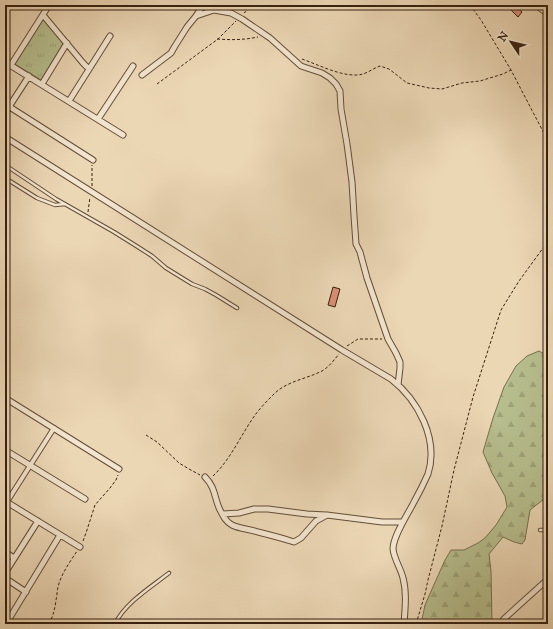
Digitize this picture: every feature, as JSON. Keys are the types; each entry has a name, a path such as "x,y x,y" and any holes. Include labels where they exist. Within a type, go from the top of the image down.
{"street":[{"path":"5,12 9,5"},
{"path":"11,65 49,5"},
{"path":"142,75 171,53 174,46 203,5"},
{"path":"536,5 548,14"},
{"path":"196,16 214,10 231,13 240,17 278,44 301,66 322,73 336,84 340,96 348,144 356,244 360,252 367,278 388,339 400,362 398,385"},
{"path":"43,15 83,63 89,68"},
{"path":"69,101 110,36"},
{"path":"42,84 67,43"},
{"path":"5,62 123,135"},
{"path":"98,119 133,66"},
{"path":"5,113 7,105 29,76"},
{"path":"7,105 92,160"},
{"path":"5,137 384,375 398,385 410,397 427,431 431,460 428,474 402,522 393,549 404,580 404,624"},
{"path":"5,398 119,469"},
{"path":"54,428 6,503 80,547"},
{"path":"5,450 85,499"},
{"path":"206,479 213,489 218,507 222,514 230,524 238,528 257,531 294,542 301,538 316,521 327,515"},
{"path":"222,514 239,513 254,509 268,509 382,522 402,522"},
{"path":"5,573 38,521"},
{"path":"6,624 60,535"},
{"path":"5,552 14,558"},
{"path":"5,578 26,592"},
{"path":"502,624 506,617 548,579"}],"lane":[{"path":"5,165 56,199 138,247 166,268 237,308"},
{"path":"5,178 37,198 55,205 65,204"},
{"path":"540,530 546,530 548,532"},
{"path":"115,624 121,614 137,598 169,573"}],"path":[{"path":"157,84 217,39 254,5"},
{"path":"470,5 512,70 548,140"},
{"path":"217,39 230,40 260,37"},
{"path":"302,59 340,74 350,76 363,74 380,66 389,69 407,83 429,88 442,89 462,83 480,82 512,70"},
{"path":"416,624 425,594 473,397 501,310 548,239"},
{"path":"146,435 157,442 179,462 206,479 218,471 226,461 254,417 267,401 287,384 322,370 331,364 342,350 358,339 388,339"}],"green space":[{"path":"44,18 64,42 41,80 15,64"},
{"path":"539,351 548,356 548,501 544,499 530,510 525,540 522,544 503,537 489,554 491,571 492,624 421,624 425,605 451,550 464,550 485,538 496,525 507,507 505,496 492,473 483,452 504,387 516,366 527,356"}],"building":[{"path":"510,5 514,5 522,12 518,17 508,7"},
{"path":"333,287 340,289 335,307 328,305"}]}
